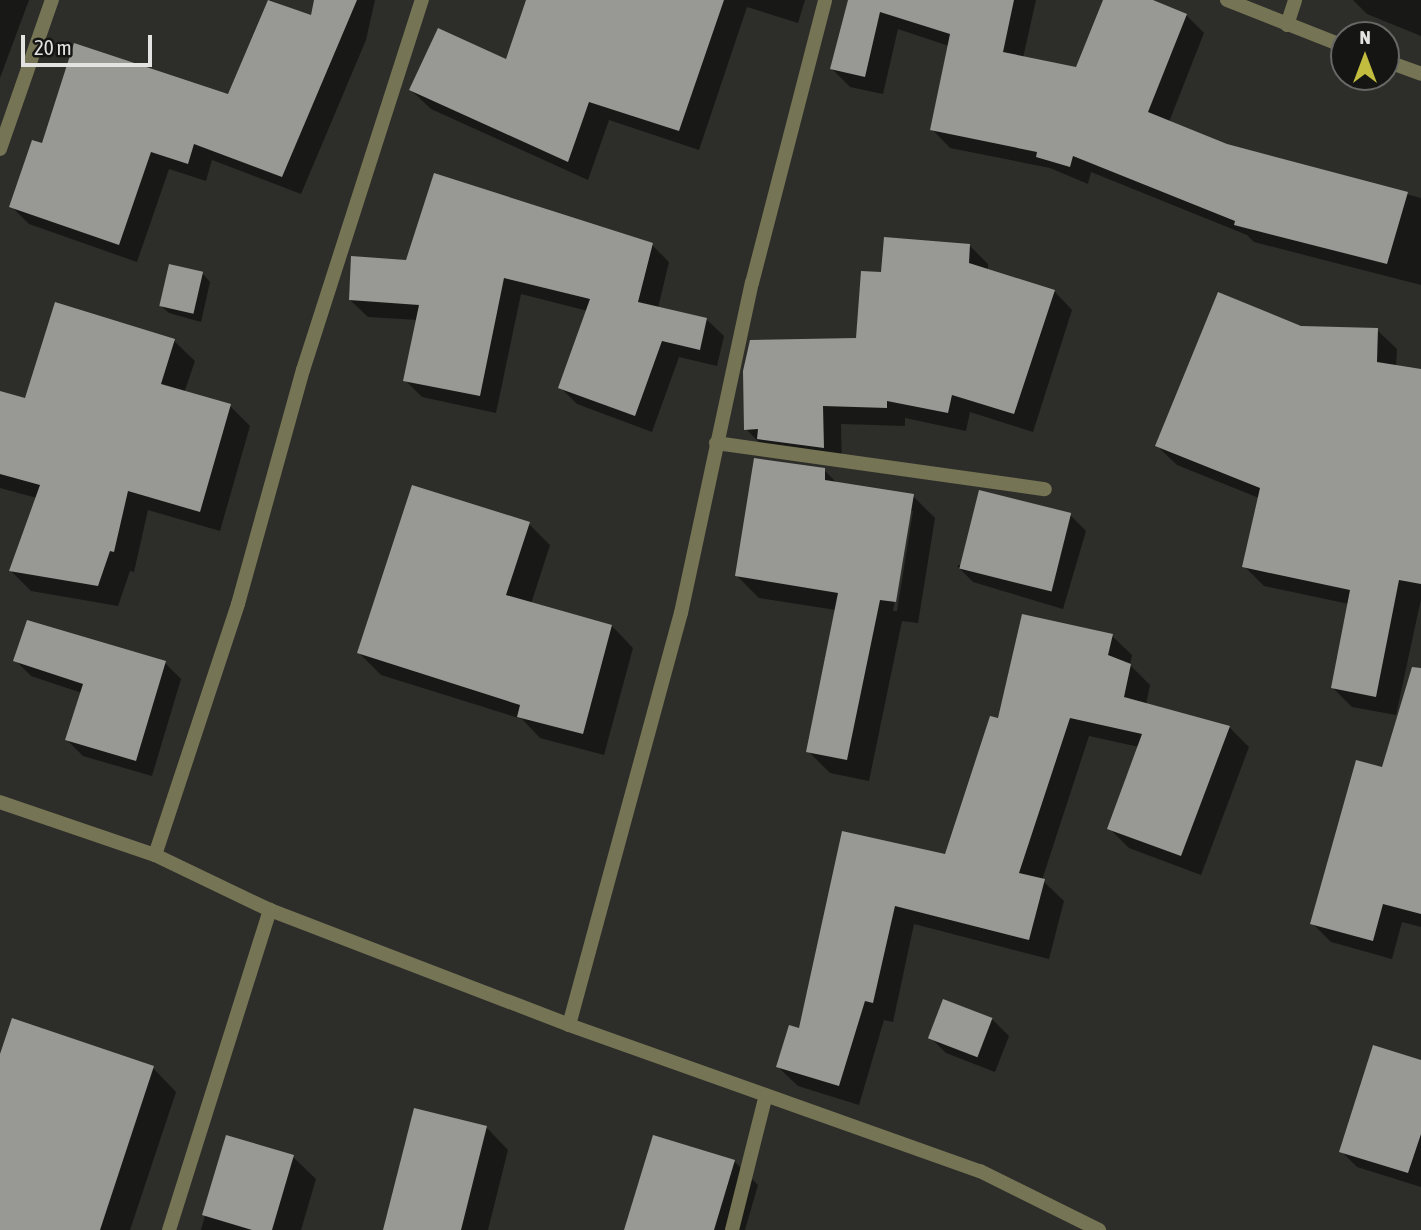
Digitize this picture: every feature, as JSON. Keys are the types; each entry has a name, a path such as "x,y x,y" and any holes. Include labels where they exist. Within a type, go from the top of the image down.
{"street":[{"path":"0,149 51,0"},
{"path":"155,855 238,604 303,370 422,0"},
{"path":"569,1025 681,613 716,443 825,0"},
{"path":"1227,0 1330,41"},
{"path":"1287,25 1295,0"},
{"path":"1400,66 1421,74"},
{"path":"716,443 1045,489"},
{"path":"0,802 155,855 270,910 569,1025 980,1171 1100,1230"},
{"path":"169,1230 270,910"},
{"path":"732,1230 766,1095"}],"building":[{"path":"268,0 311,15 314,0 357,0 282,177 194,144 188,164 151,152 119,245 9,207 32,140 42,143 74,43 228,94"},
{"path":"526,0 724,0 679,131 589,102 568,162 409,90 438,28 506,59"},
{"path":"848,0 1014,0 1003,52 1076,67 1103,0 1153,0 1187,14 1148,112 1227,144 1408,192 1387,264 1234,225 1235,221 1073,156 1070,167 1036,157 1037,152 930,130 950,34 880,12 865,77 830,69"},
{"path":"434,173 653,243 638,302 707,318 700,350 662,341 635,416 558,388 590,299 504,278 480,396 403,381 419,305 349,300 351,256 406,260"},
{"path":"884,237 970,244 969,263 1055,290 1014,414 952,395 948,413 887,401 887,408 823,406 824,448 757,439 758,429 744,430 743,371 750,340 856,338 861,271 881,272"},
{"path":"169,264 203,272 193,314 159,306"},
{"path":"1218,292 1301,326 1378,328 1377,362 1421,369 1421,584 1399,580 1376,697 1331,688 1350,590 1242,567 1260,488 1155,446"},
{"path":"55,302 175,339 161,384 231,404 200,512 128,491 114,552 110,551 98,586 9,571 40,485 0,474 0,391 25,398"},
{"path":"754,458 825,468 825,480 914,494 896,602 880,600 847,760 806,752 838,593 735,576"},
{"path":"412,485 530,522 506,595 612,625 583,734 517,717 520,705 357,653"},
{"path":"979,490 1071,513 1052,592 959,569"},
{"path":"1022,614 1113,634 1108,655 1131,664 1124,697 1230,726 1181,856 1107,829 1142,734 1070,718 1019,873 1045,879 1029,940 895,906 873,1003 865,1001 839,1086 776,1067 789,1025 799,1028 842,831 945,854 990,716 998,718"},
{"path":"27,620 166,661 136,761 65,740 83,684 13,661"},
{"path":"1412,667 1421,668 1421,914 1383,904 1373,941 1310,924 1356,760 1382,767"},
{"path":"943,999 992,1018 977,1057 928,1038"},
{"path":"12,1018 154,1066 100,1230 0,1230 0,1054"},
{"path":"1373,1045 1421,1060 1421,1134 1408,1173 1339,1152"},
{"path":"414,1108 487,1126 461,1230 383,1230"},
{"path":"226,1135 294,1155 272,1230 252,1230 202,1215"},
{"path":"653,1135 735,1160 714,1230 624,1230"}]}
